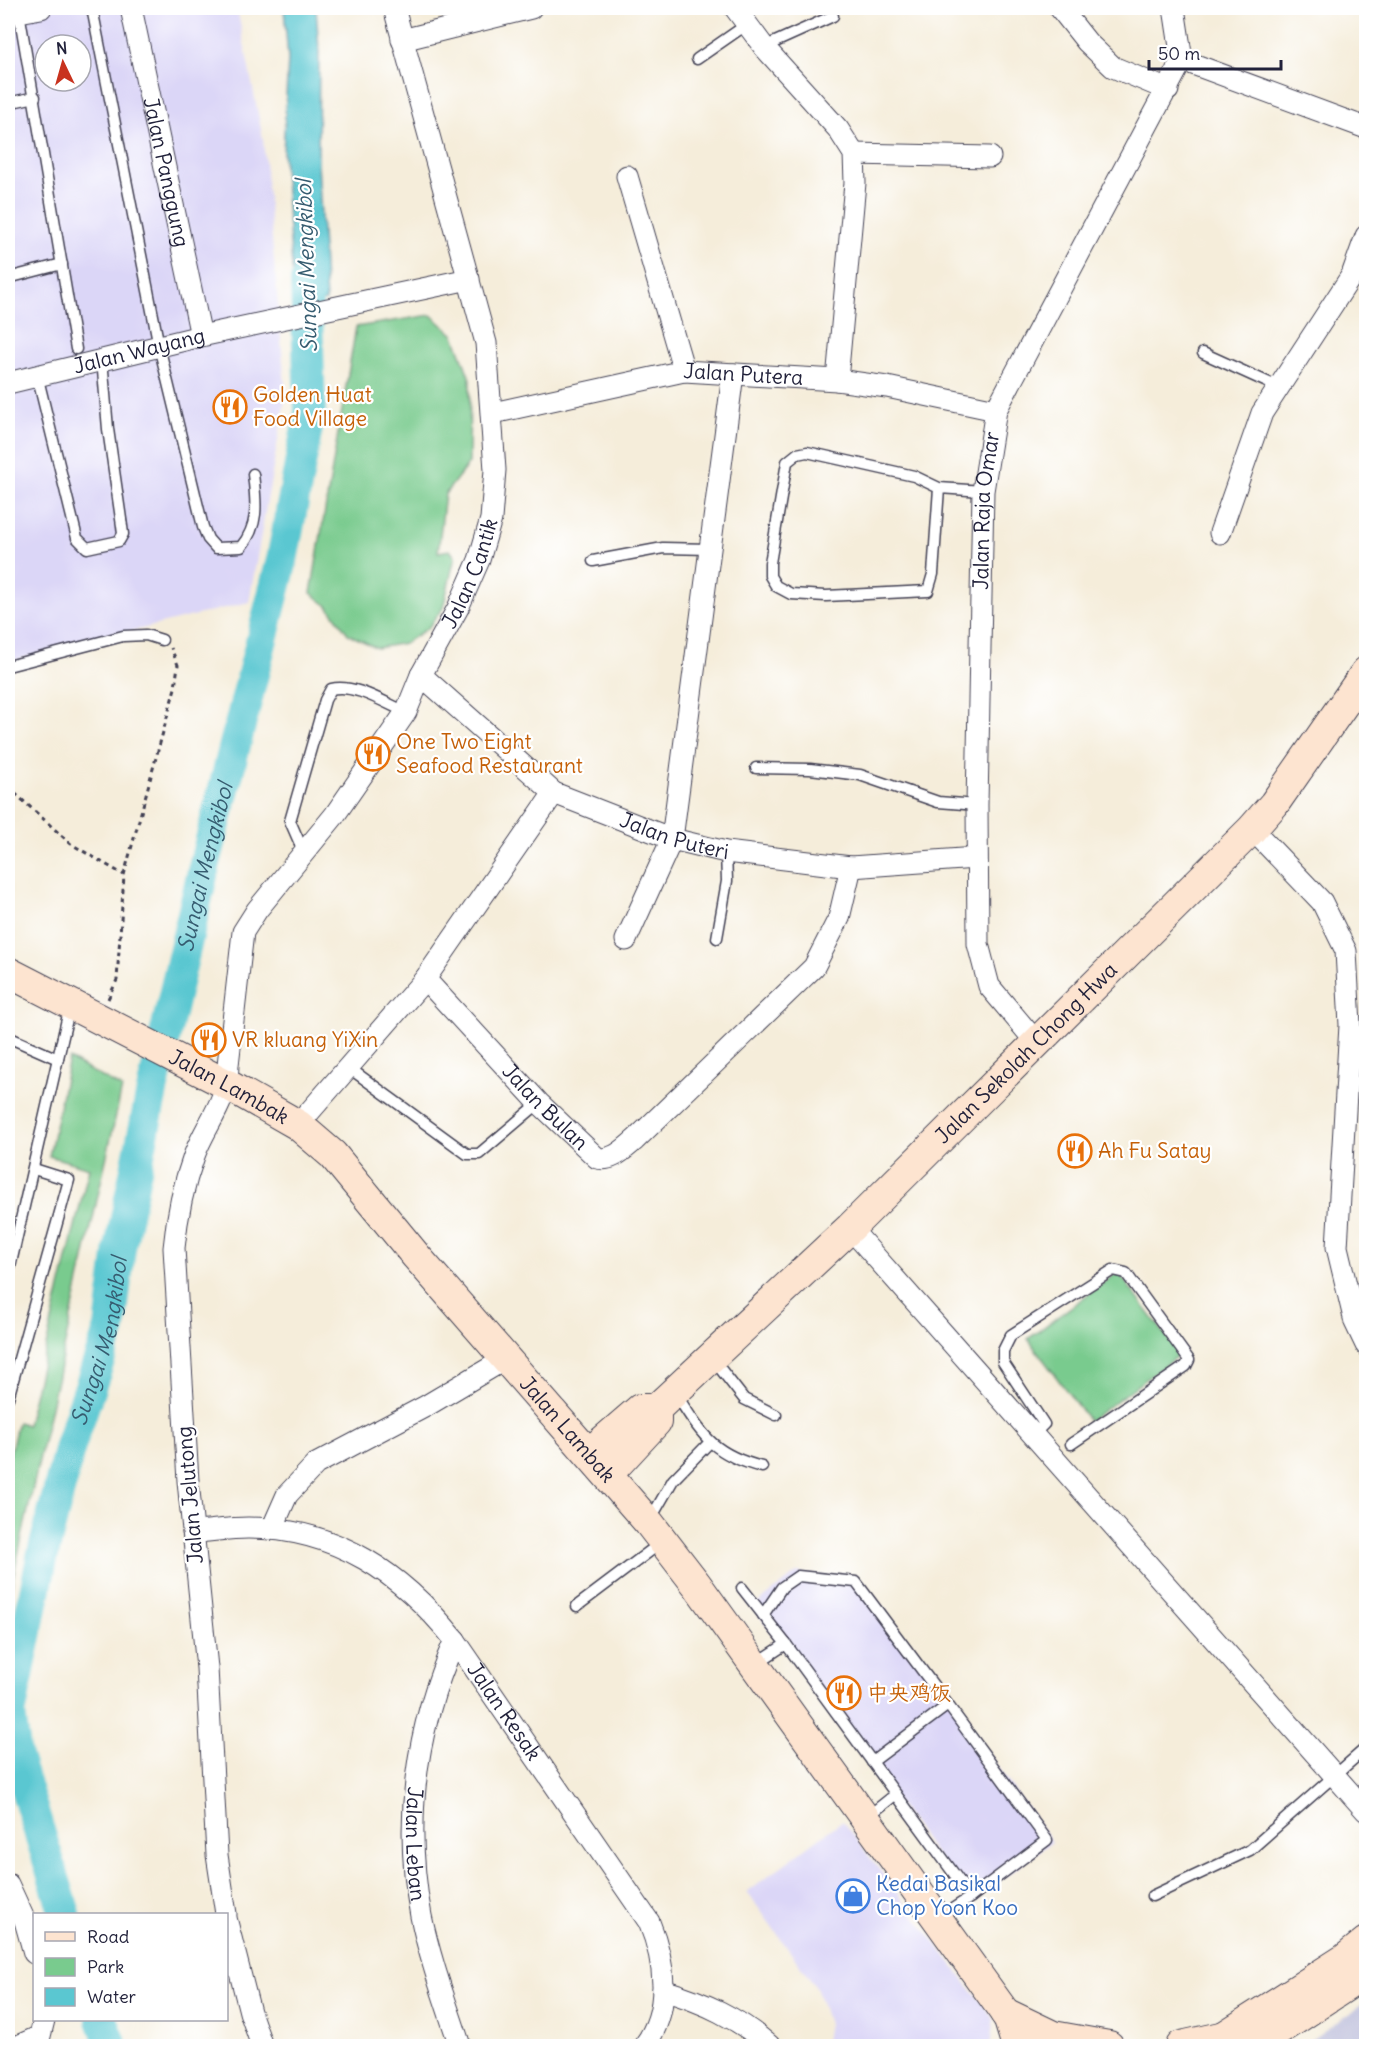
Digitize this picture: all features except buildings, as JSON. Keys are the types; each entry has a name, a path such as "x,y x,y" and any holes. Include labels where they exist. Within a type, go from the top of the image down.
{"street":[{"path":"13,13 41,8"},
{"name":"Jalan Panggung","path":"131,8 201,336"},
{"name":"Jalan Cantik","path":"217,1080 228,1065 243,932 257,910 334,816 406,712 421,675 458,608 479,560 491,519 495,470 493,413 486,343 394,8"},
{"path":"402,40 531,8"},
{"path":"1060,8 1087,42 1113,68 1168,90"},
{"path":"1174,8 1182,60 1366,128"},
{"path":"741,16 764,47 838,129 854,154 855,183 837,380"},
{"name":"Jalan Raja Omar","path":"1036,1042 990,986 978,944 976,858 983,491 996,410 1182,60"},
{"path":"854,154 990,157"},
{"path":"627,176 684,371"},
{"path":"1220,533 1262,413 1352,275 1366,236"},
{"name":"Jalan Wayang","path":"8,383 201,336 469,279"},
{"name":"Jalan Putera","path":"493,413 684,371 837,380 887,387 996,410"},
{"path":"626,940 672,838 734,374"},
{"name":"Jalan Sekolah Chong Hwa","path":"598,1463 640,1409 666,1401 850,1228 1252,829 1274,804 1366,672"},
{"name":"Jalan Puteri","path":"421,675 554,793 672,838 726,852 851,867 976,858"},
{"path":"298,1125 425,979 554,793"},
{"path":"1252,829 1322,902 1346,951 1350,1025 1336,1247 1355,1322 1366,1345"},
{"name":"Jalan Bulan","path":"425,979 539,1103 597,1158 603,1160 615,1156 635,1140 814,967 839,918 851,867"},
{"name":"Jalan Lambak","path":"8,972 217,1080 298,1125 333,1155 416,1256 598,1463 655,1532 754,1665 937,1920 1005,2022"},
{"name":"Jalan Jelutong","path":"217,1080 177,1213 174,1248 193,1532 207,1668 217,1855 226,1913"},
{"path":"850,1228 1366,1811"},
{"path":"272,1529 286,1495 316,1464 426,1406 507,1358"},
{"name":"Jalan Resak","path":"193,1532 248,1528 272,1529 332,1544 382,1569 428,1607 455,1640 649,1922 662,1960 663,1990 657,2023 645,2046"},
{"name":"Jalan Leban","path":"455,1640 437,1680 424,1726 414,1794 413,1846 421,1916 460,2046"},
{"path":"8,1884 25,1921 33,1949"},
{"name":"Jalan Jelutong","path":"228,1924 250,2012 262,2046"},
{"path":"1181,2046 1218,2041 1346,1959 1366,1942"},
{"path":"1255,2046 1366,1973"},
{"path":"663,1990 720,2011 745,2026 770,2046"},
{"path":"18,2046 40,2036 44,2021"},
{"path":"1005,2022 1017,2046"},
{"path":"1005,2022 1041,2046"},
{"path":"1005,2022 1053,2036 1109,2046"}],"lane":[{"path":"92,8 159,346 203,527 208,539 216,548 242,547 252,534 257,512 253,474"},
{"path":"13,13 35,97 76,349"},
{"path":"697,59 741,16"},
{"path":"764,47 833,16"},
{"path":"8,103 35,97"},
{"path":"8,278 62,264"},
{"path":"1203,353 1278,387"},
{"path":"38,375 77,538 87,548 119,541 123,534 108,429 102,359"},
{"path":"939,488 933,574 928,591 826,596 791,594 776,586 770,576 773,541 787,462 797,454 807,452 879,467 914,476 939,488 983,491"},
{"path":"593,561 663,549 710,549"},
{"path":"8,666 123,636 146,635 162,640"},
{"path":"304,853 290,821 325,700 331,689 339,687 352,690 406,712"},
{"path":"756,768 810,769 860,775 938,802 977,806"},
{"path":"717,938 727,881 726,852"},
{"path":"8,1276 70,1006"},
{"path":"8,1037 58,1059"},
{"path":"348,1067 466,1154 479,1154 539,1103"},
{"path":"8,1398 69,1180 34,1169"},
{"path":"1033,1436 1044,1424 1003,1362 1003,1351 1011,1335 1113,1270 1120,1269 1126,1273 1189,1360 1186,1366 1071,1444"},
{"path":"712,1358 744,1399 776,1415"},
{"path":"666,1401 710,1442 731,1457 762,1467"},
{"path":"577,1606 655,1532 673,1480 710,1442"},
{"path":"763,1615 782,1587 798,1576 856,1582 1047,1840 937,1920"},
{"path":"742,1588 786,1644 971,1897"},
{"path":"754,1665 786,1644"},
{"path":"872,1762 948,1705"},
{"path":"1152,1896 1250,1850 1366,1748"},
{"path":"864,1819 896,1794"}],"path":[{"path":"99,1020 117,980 124,875 176,688 178,665 171,648 162,640"},
{"path":"8,787 70,844 124,875"}],"shaded area":[{"path":"8,8 237,8 263,139 286,395 249,602 8,662"},
{"path":"797,1573 860,1579 1052,1842 971,1902 753,1607"},
{"path":"842,1821 994,2019 990,2046 824,2046 828,2024 817,1989 747,1892"},
{"path":"1366,2002 1366,2046 1302,2046"}],"green space":[{"path":"431,315 454,335 470,379 469,463 445,494 438,552 450,550 455,557 443,608 428,628 405,643 377,648 348,634 328,606 311,593 356,327"},
{"path":"69,1059 122,1088 8,1600 8,1461 18,1422 27,1425 89,1168 49,1156"},
{"path":"1118,1272 1180,1354 1089,1421 1028,1339"}],"water":[{"name":"Sungai Mengkibol","path":"284,8 316,8 319,50 318,163 326,301 295,305 283,154 288,59"}],"waterway":[{"name":"Sungai Mengkibol","path":"65,1913 16,1757 10,1714 42,1558 70,1446 110,1328 120,1248 152,1091 203,871 282,560 310,412 306,281"},
{"path":"102,2021 112,2046"}],"place":[{"name":"Golden Huat Food Village","path":"230,407"},
{"name":"One Two Eight Seafood Restaurant","path":"373,754"},
{"name":"VR kluang YiXin","path":"209,1040"},
{"name":"Ah Fu Satay","path":"1075,1151"},
{"name":"中央鸡饭","path":"844,1693"},
{"name":"Kedai Basikal Chop Yoon Koo","path":"853,1896"}]}
